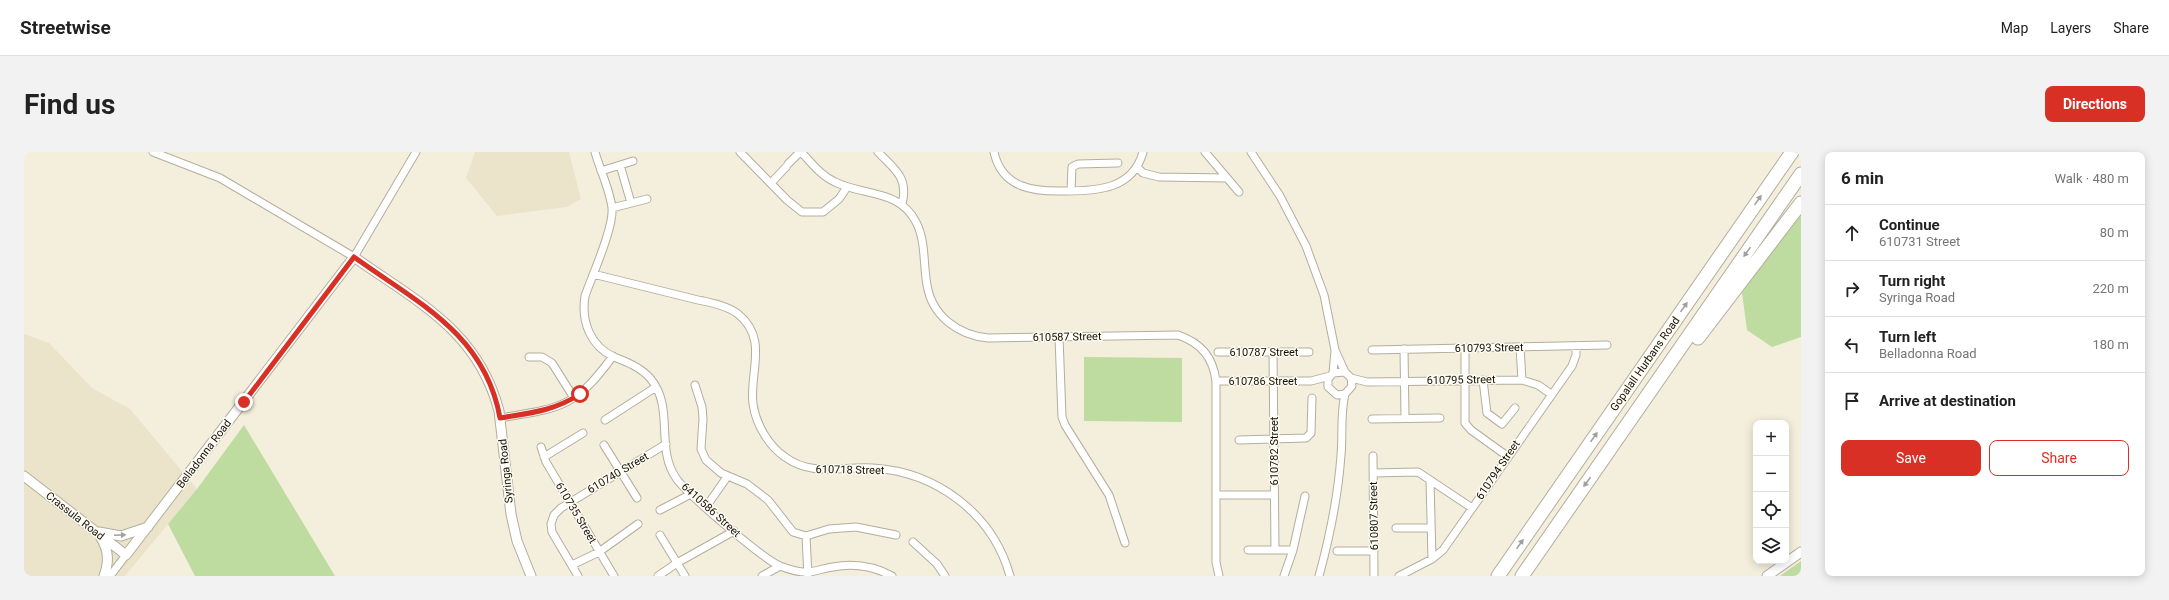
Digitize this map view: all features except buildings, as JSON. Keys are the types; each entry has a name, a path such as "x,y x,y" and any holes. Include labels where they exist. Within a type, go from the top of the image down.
{"highway":[{"name":"Gopalall Hurbans Road","path":"1498,576 1792,152"},
{"name":"Gopalall Hurbans Road","path":"1522,576 1801,174"},
{"path":"1633,416 1648,404 1742,278 1801,203"}],"street":[{"path":"153,152 220,178 354,257"},
{"name":"Belladonna Road","path":"110,576 150,526 354,257 416,152"},
{"name":"6410586 Street","path":"595,152 612,208 608,235 593,274 583,307 586,328 597,345 613,356 643,371 656,387 663,401 668,458 676,478 691,494 734,531 768,559 780,566 808,574 856,565 875,569 892,576"},
{"path":"740,152 770,183 802,212 823,212 830,208 847,187"},
{"path":"770,183 800,152"},
{"name":"610587 Street","path":"800,152 833,182 847,187 883,195 902,204 916,222 921,235 927,286 933,302 942,317 956,329 972,336 988,338 1178,335 1189,339 1207,354 1213,366 1216,381 1216,562 1219,576"},
{"path":"878,152 902,179 905,190 902,204"},
{"path":"994,152 1004,173 1020,186 1041,192 1110,188 1127,179 1137,167 1143,152"},
{"path":"1205,152 1239,192"},
{"path":"1251,152 1280,196 1306,246 1324,295 1335,350 1345,372 1351,378 1367,382"},
{"path":"601,171 633,161"},
{"path":"1071,191 1072,167 1078,164 1118,163"},
{"path":"620,165 631,202"},
{"path":"1137,167 1143,173 1159,177 1227,178"},
{"path":"612,208 647,198"},
{"name":"Syringa Road","path":"354,257 444,320 458,334 481,365 495,397 500,418 511,514 517,541 531,576"},
{"name":"610718 Street","path":"593,274 715,304 737,313 749,326 756,342 757,360 753,404 756,416 769,443 778,452 800,466 812,469 830,470 874,468 905,474 942,488 958,498 979,517 1001,551 1010,576"},
{"path":"1060,337 1062,417 1065,425 1109,495 1125,543"},
{"name":"610793 Street","path":"1372,350 1607,345"},
{"name":"610794 Street","path":"1399,576 1432,559 1443,550 1507,456 1572,366 1576,355 1576,346"},
{"path":"1520,347 1522,380"},
{"path":"1465,348 1465,424 1507,456"},
{"path":"1404,349 1405,418"},
{"path":"1328,387 1335,350"},
{"name":"610787 Street","path":"1218,352 1310,352"},
{"name":"610782 Street","path":"1273,352 1275,550"},
{"path":"500,418 549,410 574,398 594,381 613,356"},
{"path":"529,358 542,357 552,363 574,398"},
{"path":"1311,381 1331,374 1345,372"},
{"path":"1319,576 1328,544 1338,488 1342,454 1341,412 1351,378"},
{"path":"1483,380 1487,413 1502,424 1515,408"},
{"name":"610795 Street","path":"1367,382 1522,380 1538,385 1551,394"},
{"name":"610786 Street","path":"1216,381 1311,381"},
{"path":"1311,381 1328,387 1333,394 1341,412"},
{"path":"1333,394 1348,392 1367,382"},
{"path":"695,385 703,418 701,442 703,455 711,466 727,477 747,484 756,490 777,509 789,529 798,535 806,536 829,530 856,527 896,535"},
{"path":"605,420 656,387"},
{"path":"1239,440 1301,439 1309,436 1311,433 1312,398"},
{"path":"1372,419 1440,418"},
{"path":"544,457 583,433"},
{"name":"610740 Street","path":"578,576 556,540 551,524 554,515 569,502 666,444"},
{"path":"604,445 637,498"},
{"name":"610735 Street","path":"541,447 544,457 569,502 614,576"},
{"name":"610807 Street","path":"1373,456 1374,576"},
{"path":"1373,473 1411,470 1418,472 1472,508"},
{"name":"Crassula Road","path":"24,476 126,556"},
{"path":"706,507 727,477"},
{"path":"1430,480 1432,559"},
{"path":"660,510 691,494"},
{"path":"1216,495 1274,496"},
{"path":"1284,576 1293,550 1305,496"},
{"path":"572,565 600,552 638,524"},
{"path":"93,530 121,536 150,526"},
{"path":"1396,528 1431,528"},
{"path":"93,530 104,544 107,554 108,564 104,576"},
{"path":"658,576 677,562 734,531"},
{"path":"660,535 685,576"},
{"path":"806,536 808,574"},
{"path":"913,542 937,564 945,576"},
{"path":"1248,550 1293,550"},
{"path":"1337,551 1374,551"},
{"path":"1767,576 1801,552"},
{"path":"762,576 780,566"}],"shaded area":[{"path":"475,152 569,152 581,199 567,207 497,216 466,178"},
{"path":"24,334 49,343 92,388 130,409 197,489 125,576 24,576"}],"green space":[{"path":"1801,214 1801,337 1772,347 1747,330 1742,293 1770,252"},
{"path":"1084,357 1182,358 1182,422 1084,421"},
{"path":"244,425 335,576 195,576 168,524 197,489"},
{"path":"1801,561 1801,576 1780,576"}],"route":[{"path":"244,402 354,257 444,320 458,334 481,365 489,381 500,418 549,410 565,404 580,394"}]}
